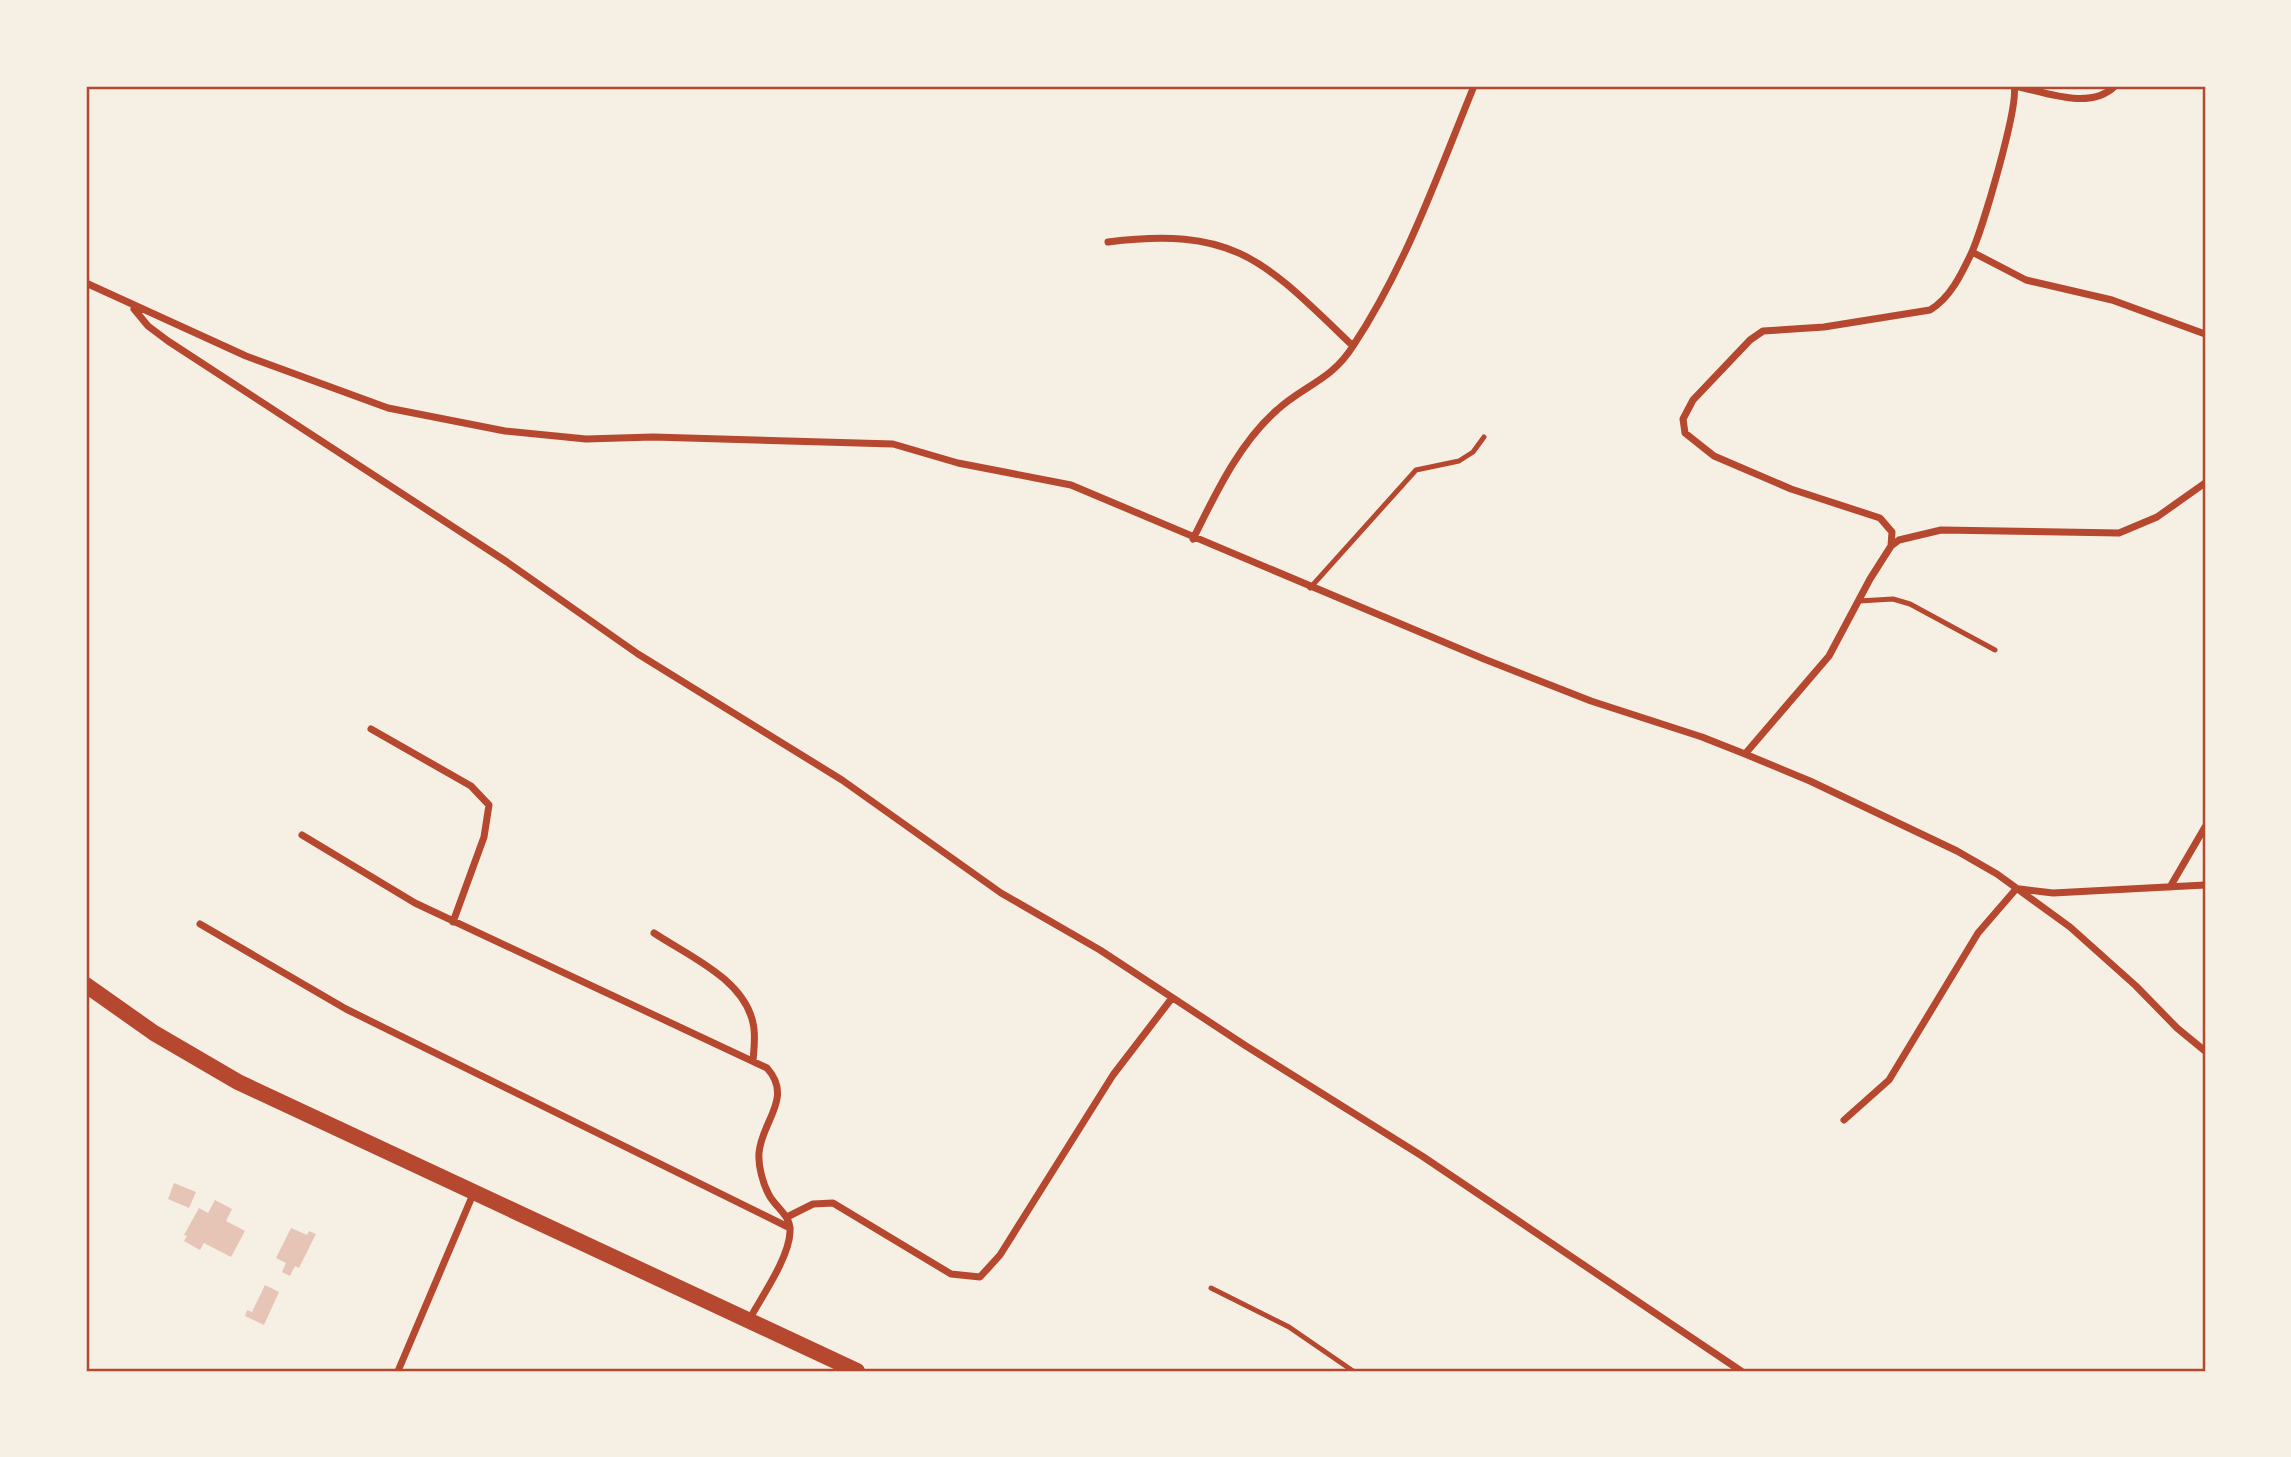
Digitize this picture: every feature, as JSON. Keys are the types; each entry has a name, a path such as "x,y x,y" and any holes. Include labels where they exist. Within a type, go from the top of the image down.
{"main road":[{"path":"86,985 154,1033 238,1082 475,1191 851,1370"}],"street":[{"path":"1193,539 1213,500 1261,426 1277,409 1323,380 1353,346 1430,197 1474,86"},
{"path":"1745,754 1829,656 1891,546 1892,533 1880,518 1791,489 1714,456 1685,433 1683,419 1693,400 1750,340 1763,331 1824,327 1930,310 1949,294 1972,252 2006,139 2016,96 2015,86 2082,99 2106,93 2115,86"},
{"path":"1108,242 1173,236 1224,245 1260,264 1280,279 1353,346"},
{"path":"1972,252 2026,280 2112,300 2205,334"},
{"path":"86,283 132,306 309,381 388,408 505,431 586,439 653,437 893,444 958,463 1071,485 1310,588 1591,701 1745,754 1957,851 2070,927 2205,1051"},
{"path":"132,306 148,326 168,341 508,562 638,654 842,780 1000,893 1100,950 1422,1156 1741,1371"},
{"path":"1891,546 1912,535 1941,530 2119,533 2157,517 2205,483"},
{"path":"371,729 471,786 489,805 484,837 453,922"},
{"path":"2170,887 2205,827"},
{"path":"302,835 415,903 767,1068 777,1083 777,1103 759,1152 760,1163 770,1197 786,1217 790,1228 784,1253 748,1322"},
{"path":"2016,889 2053,893 2205,885"},
{"path":"1844,1120 1889,1080 1978,933 2016,889"},
{"path":"201,923 346,1009 790,1228"},
{"path":"654,933 725,981 746,1003 754,1028 753,1061"},
{"path":"786,1217 813,1204 833,1203 951,1274 980,1277 1000,1255 1113,1075 1172,998"},
{"path":"398,1371 475,1191"}],"lane":[{"path":"1310,588 1407,477 1422,467 1459,461 1473,452 1484,438"},
{"path":"1860,601 1893,599 1910,604 1995,650"},
{"path":"1211,1288 1289,1326 1353,1371"}],"building":[{"path":"174,1183 196,1192 189,1208 168,1199"},
{"path":"215,1200 232,1209 226,1221 245,1231 231,1257 204,1243 200,1250 184,1241 187,1236 184,1235 199,1208 208,1213"},
{"path":"291,1228 307,1235 309,1231 316,1234 299,1268 295,1266 290,1276 282,1272 286,1263 276,1258"},
{"path":"265,1285 279,1292 264,1325 245,1316 247,1310 252,1312"}]}
